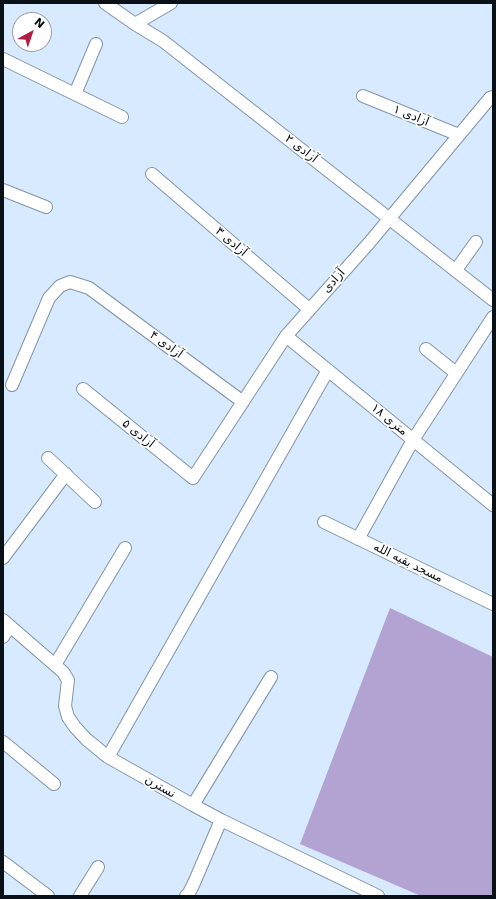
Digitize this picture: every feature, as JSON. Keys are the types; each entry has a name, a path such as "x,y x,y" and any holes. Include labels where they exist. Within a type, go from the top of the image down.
{"street":[{"name":"آزادی ۲","path":"105,3 163,41 493,300"},
{"path":"135,24 171,3"},
{"path":"75,94 96,44"},
{"path":"3,59 122,117"},
{"name":"آزادی ۱","path":"363,96 459,135"},
{"name":"آزادی","path":"193,478 286,336 369,243 490,98 493,97"},
{"name":"آزادی ۳","path":"152,174 309,309"},
{"path":"3,190 46,207"},
{"path":"456,270 476,242"},
{"name":"آزادی ۴","path":"12,385 49,298 60,286 70,282 89,288 243,402"},
{"path":"358,539 413,440 493,317"},
{"name":"۱۸ متری","path":"286,336 493,505"},
{"path":"426,349 456,373"},
{"path":"108,757 328,370"},
{"name":"آزادی ۵","path":"83,389 193,478"},
{"path":"48,458 95,502"},
{"path":"3,558 66,474"},
{"name":"مسجد بقیه الله","path":"324,522 493,604"},
{"path":"55,665 125,548"},
{"path":"3,637 6,623"},
{"name":"نسترن","path":"6,623 62,672 68,680 65,706 68,717 86,739 108,757 221,820 378,896"},
{"path":"193,805 272,677"},
{"path":"3,742 54,784"},
{"path":"186,896 194,883 221,820"},
{"path":"3,862 41,894"},
{"path":"80,896 98,867"}],"shaded area":[{"path":"390,608 493,657 493,896 421,896 300,844"}]}
